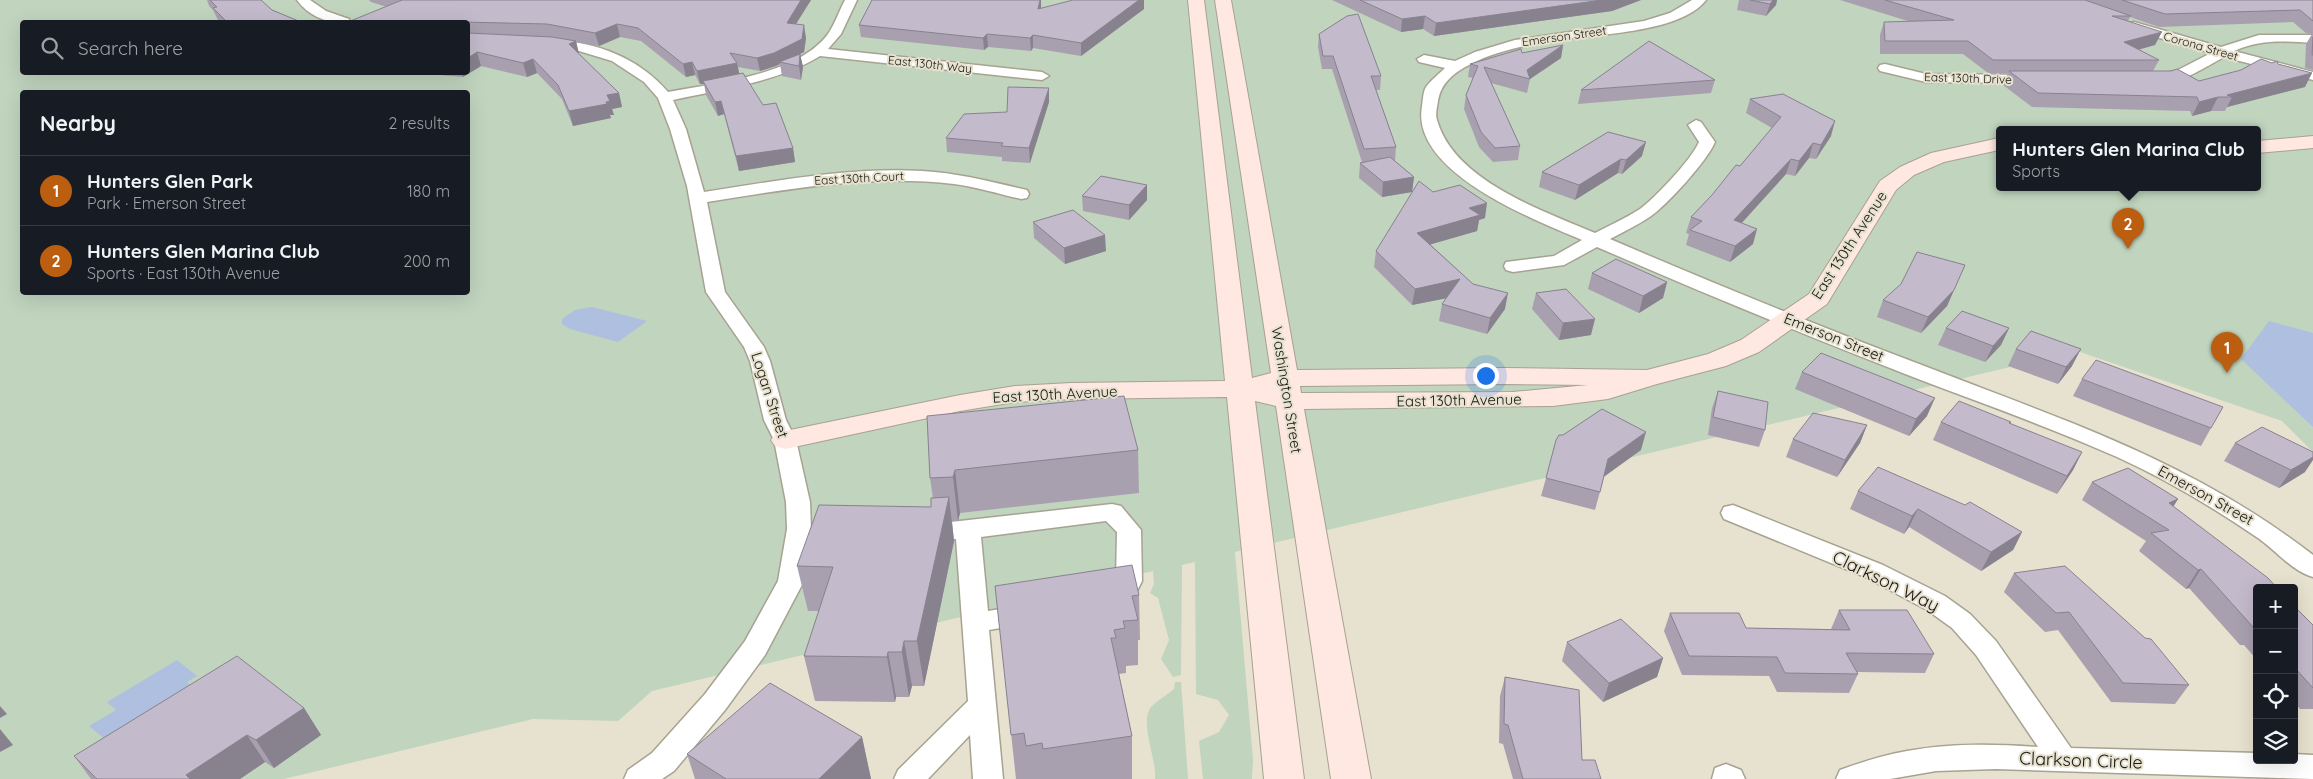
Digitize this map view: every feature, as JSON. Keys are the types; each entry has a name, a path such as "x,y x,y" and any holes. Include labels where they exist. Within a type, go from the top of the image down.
{"main road":[{"path":"1196,0 1284,779"},
{"name":"Washington Street","path":"1223,0 1351,779"},
{"path":"2261,147 2313,142"},
{"name":"East 130th Avenue","path":"785,440 960,403 1015,394 1071,391 1240,389 1512,400 1553,398 1608,391 1648,378 1717,360 1750,346 1818,299 1888,186 1906,171 1921,163 1962,151 1996,145"}],"street":[{"path":"303,0 320,13 339,20"},
{"path":"665,97 764,75 797,63 818,52 833,37 851,0"},
{"name":"Emerson Street","path":"1700,0 1687,9 1647,24 1526,41 1492,50 1457,66 1446,74 1436,86 1428,109 1430,126 1441,150 1462,169 1503,197 1599,240 1790,320 2112,447 2179,477 2264,528 2313,568"},
{"name":"Corona Street","path":"2118,20 2222,52 2313,76"},
{"path":"2147,79 2164,79 2183,74 2222,52 2250,40 2262,38 2313,39"},
{"name":"Logan Street","path":"526,43 580,47 617,58 649,80 665,97 678,129 697,198 716,292 754,347 775,420 785,440 798,502 809,529 791,581 755,648 715,702 663,762 639,779"},
{"name":"East 130th Way","path":"818,52 1042,76"},
{"path":"1424,59 1457,66"},
{"name":"East 130th Drive","path":"1885,68 1926,78 2051,79"},
{"path":"1513,266 1558,261 1599,240 1646,212 1683,175 1703,151 1707,142 1696,125"},
{"name":"East 130th Court","path":"697,198 827,178 880,175 955,179 1021,194"},
{"path":"904,532 968,530 1112,512 1129,530 1129,581 1120,601 1100,604"},
{"name":"Clarkson Way","path":"1733,513 1874,571 1943,607 1966,626 1986,648 2063,760"},
{"path":"968,530 988,779"},
{"path":"976,622 1053,611"},
{"path":"909,779 983,703"},
{"name":"Clarkson Circle","path":"1851,779 1892,765 1929,759 2015,758 2313,767"}],"green space":[{"path":"0,0 2313,0 2313,452 2282,421 2077,351 1235,552 1253,760 1252,779 1203,779 1199,741 1219,732 1229,715 1218,700 1196,694 1195,562 1182,565 1181,675 1173,677 1161,659 1169,640 1158,598 1150,593 1154,584 1153,571 652,691 618,721 533,719 284,779 0,779"},
{"path":"1175,682 1181,682 1188,779 1155,779 1147,730 1148,713 1154,704 1174,689"}],"water":[{"path":"592,307 647,321 618,342 570,329 562,324 562,319 575,310"},
{"path":"2269,321 2313,333 2313,427 2241,359"},
{"path":"177,660 197,676 187,682 194,688 107,741 89,726 116,710 107,702"}],"building":[{"path":"210,0 261,0 272,10 296,20 225,20 213,8 217,7"},
{"path":"402,0 801,0 787,23 804,25 802,39 774,53 757,58 730,53 737,63 697,71 692,62 683,64 638,28 617,24 595,33 547,24 470,22 470,20 353,20"},
{"path":"872,0 1040,0 1038,9 1073,0 1139,0 1081,43 1033,35 1030,38 987,34 983,38 859,25"},
{"path":"1360,0 1602,0 1436,23 1425,16 1402,19"},
{"path":"1750,0 1773,0 1770,4"},
{"path":"1885,0 2085,0 2131,16 2112,16 2162,32 2124,42 2159,60 1993,60 1968,41 1885,41 1884,22 1954,20"},
{"path":"2122,0 2313,0 2313,21 2300,10 2165,14"},
{"path":"1358,14 1381,76 1371,76 1396,147 1364,149 1333,56 1323,56 1319,34 1347,16"},
{"path":"470,33 552,37 576,41 569,44 619,93 607,95 610,101 606,102 607,104 569,111 558,85 533,59 523,63 477,52 470,57"},
{"path":"1649,41 1715,80 1581,90"},
{"path":"1563,45 1527,70 1530,79 1484,67 1520,146 1495,148 1481,132 1466,95 1478,66 1470,64 1521,49 1522,53"},
{"path":"800,54 799,66 779,62"},
{"path":"2261,59 2272,63 2277,61 2278,64 2312,73 2227,95 2232,97 2218,97 2199,102 2197,97 2038,93 2009,71 2171,71 2177,69 2199,81 2241,70"},
{"path":"743,73 763,105 776,103 793,148 736,156 721,101 715,102 703,81"},
{"path":"1008,87 1049,88 1029,148 1001,146 1003,143 946,138 964,114 1007,112"},
{"path":"1783,94 1835,121 1821,145 1813,143 1799,161 1791,159 1734,220 1757,229 1735,246 1690,230 1702,221 1691,217 1736,165 1740,166 1781,117 1750,99"},
{"path":"1608,132 1646,142 1626,160 1621,159 1579,185 1542,172"},
{"path":"1390,157 1414,177 1383,182 1360,163"},
{"path":"1101,176 1147,185 1129,205 1082,196"},
{"path":"1419,181 1433,192 1460,185 1487,203 1469,208 1480,215 1417,233 1473,284 1508,293 1490,318 1442,304 1460,279 1415,289 1376,251"},
{"path":"1073,210 1105,235 1064,248 1033,222"},
{"path":"1917,252 1965,265 1954,290 1928,317 1883,300 1901,284"},
{"path":"1616,259 1667,282 1643,296 1592,273"},
{"path":"1566,289 1595,319 1563,323 1536,293"},
{"path":"1962,311 2009,328 1993,346 1946,328"},
{"path":"2031,331 2081,349 2066,367 2016,349"},
{"path":"1821,353 1935,398 1916,419 1802,372"},
{"path":"2096,360 2223,407 2211,428 2082,379"},
{"path":"1718,391 1768,402 1765,430 1713,417"},
{"path":"1124,396 1138,450 955,470 953,477 930,478 927,416"},
{"path":"1959,401 2082,452 2067,476 1941,422"},
{"path":"1602,409 1646,432 1608,459 1600,492 1546,478 1559,435 1563,435"},
{"path":"1813,413 1867,425 1845,460 1793,439"},
{"path":"2262,427 2313,452 2313,457 2291,470 2235,443"},
{"path":"1878,467 1965,505 1970,502 2022,532 1991,552 1918,509 1912,516 1858,491"},
{"path":"2128,468 2178,499 2169,503 2268,578 2273,584 2253,584 2253,627 2201,569 2198,570 2151,533 2169,530 2092,482"},
{"path":"949,497 917,641 904,641 902,652 888,652 887,657 804,656 833,567 797,566 819,505 931,507 931,498"},
{"path":"1132,565 1139,595 1132,596 1138,620 1123,621 1125,628 1114,630 1116,638 1111,638 1132,736 1043,749 1042,743 1026,746 1024,733 1011,735 995,586"},
{"path":"2065,566 2145,638 2151,639 2189,685 2123,683 2069,612 2056,613 2014,573"},
{"path":"1839,610 1907,610 1934,654 1846,653 1858,674 1785,673 1777,657 1689,656 1670,613 1739,613 1746,628 1850,630"},
{"path":"2298,610 2313,625 2313,688 2298,671"},
{"path":"1621,619 1663,658 1609,683 1567,642"},
{"path":"237,656 304,708 256,740 247,735 186,775 190,779 97,779 74,756"},
{"path":"1505,677 1579,690 1582,760 1595,760 1601,779 1523,779 1508,725 1504,724"},
{"path":"770,683 862,737 819,779 726,779 687,754"}],"place":[{"name":"Hunters Glen Marina Club","path":"2128,249"},
{"name":"Hunters Glen Park","path":"2227,373"}]}
